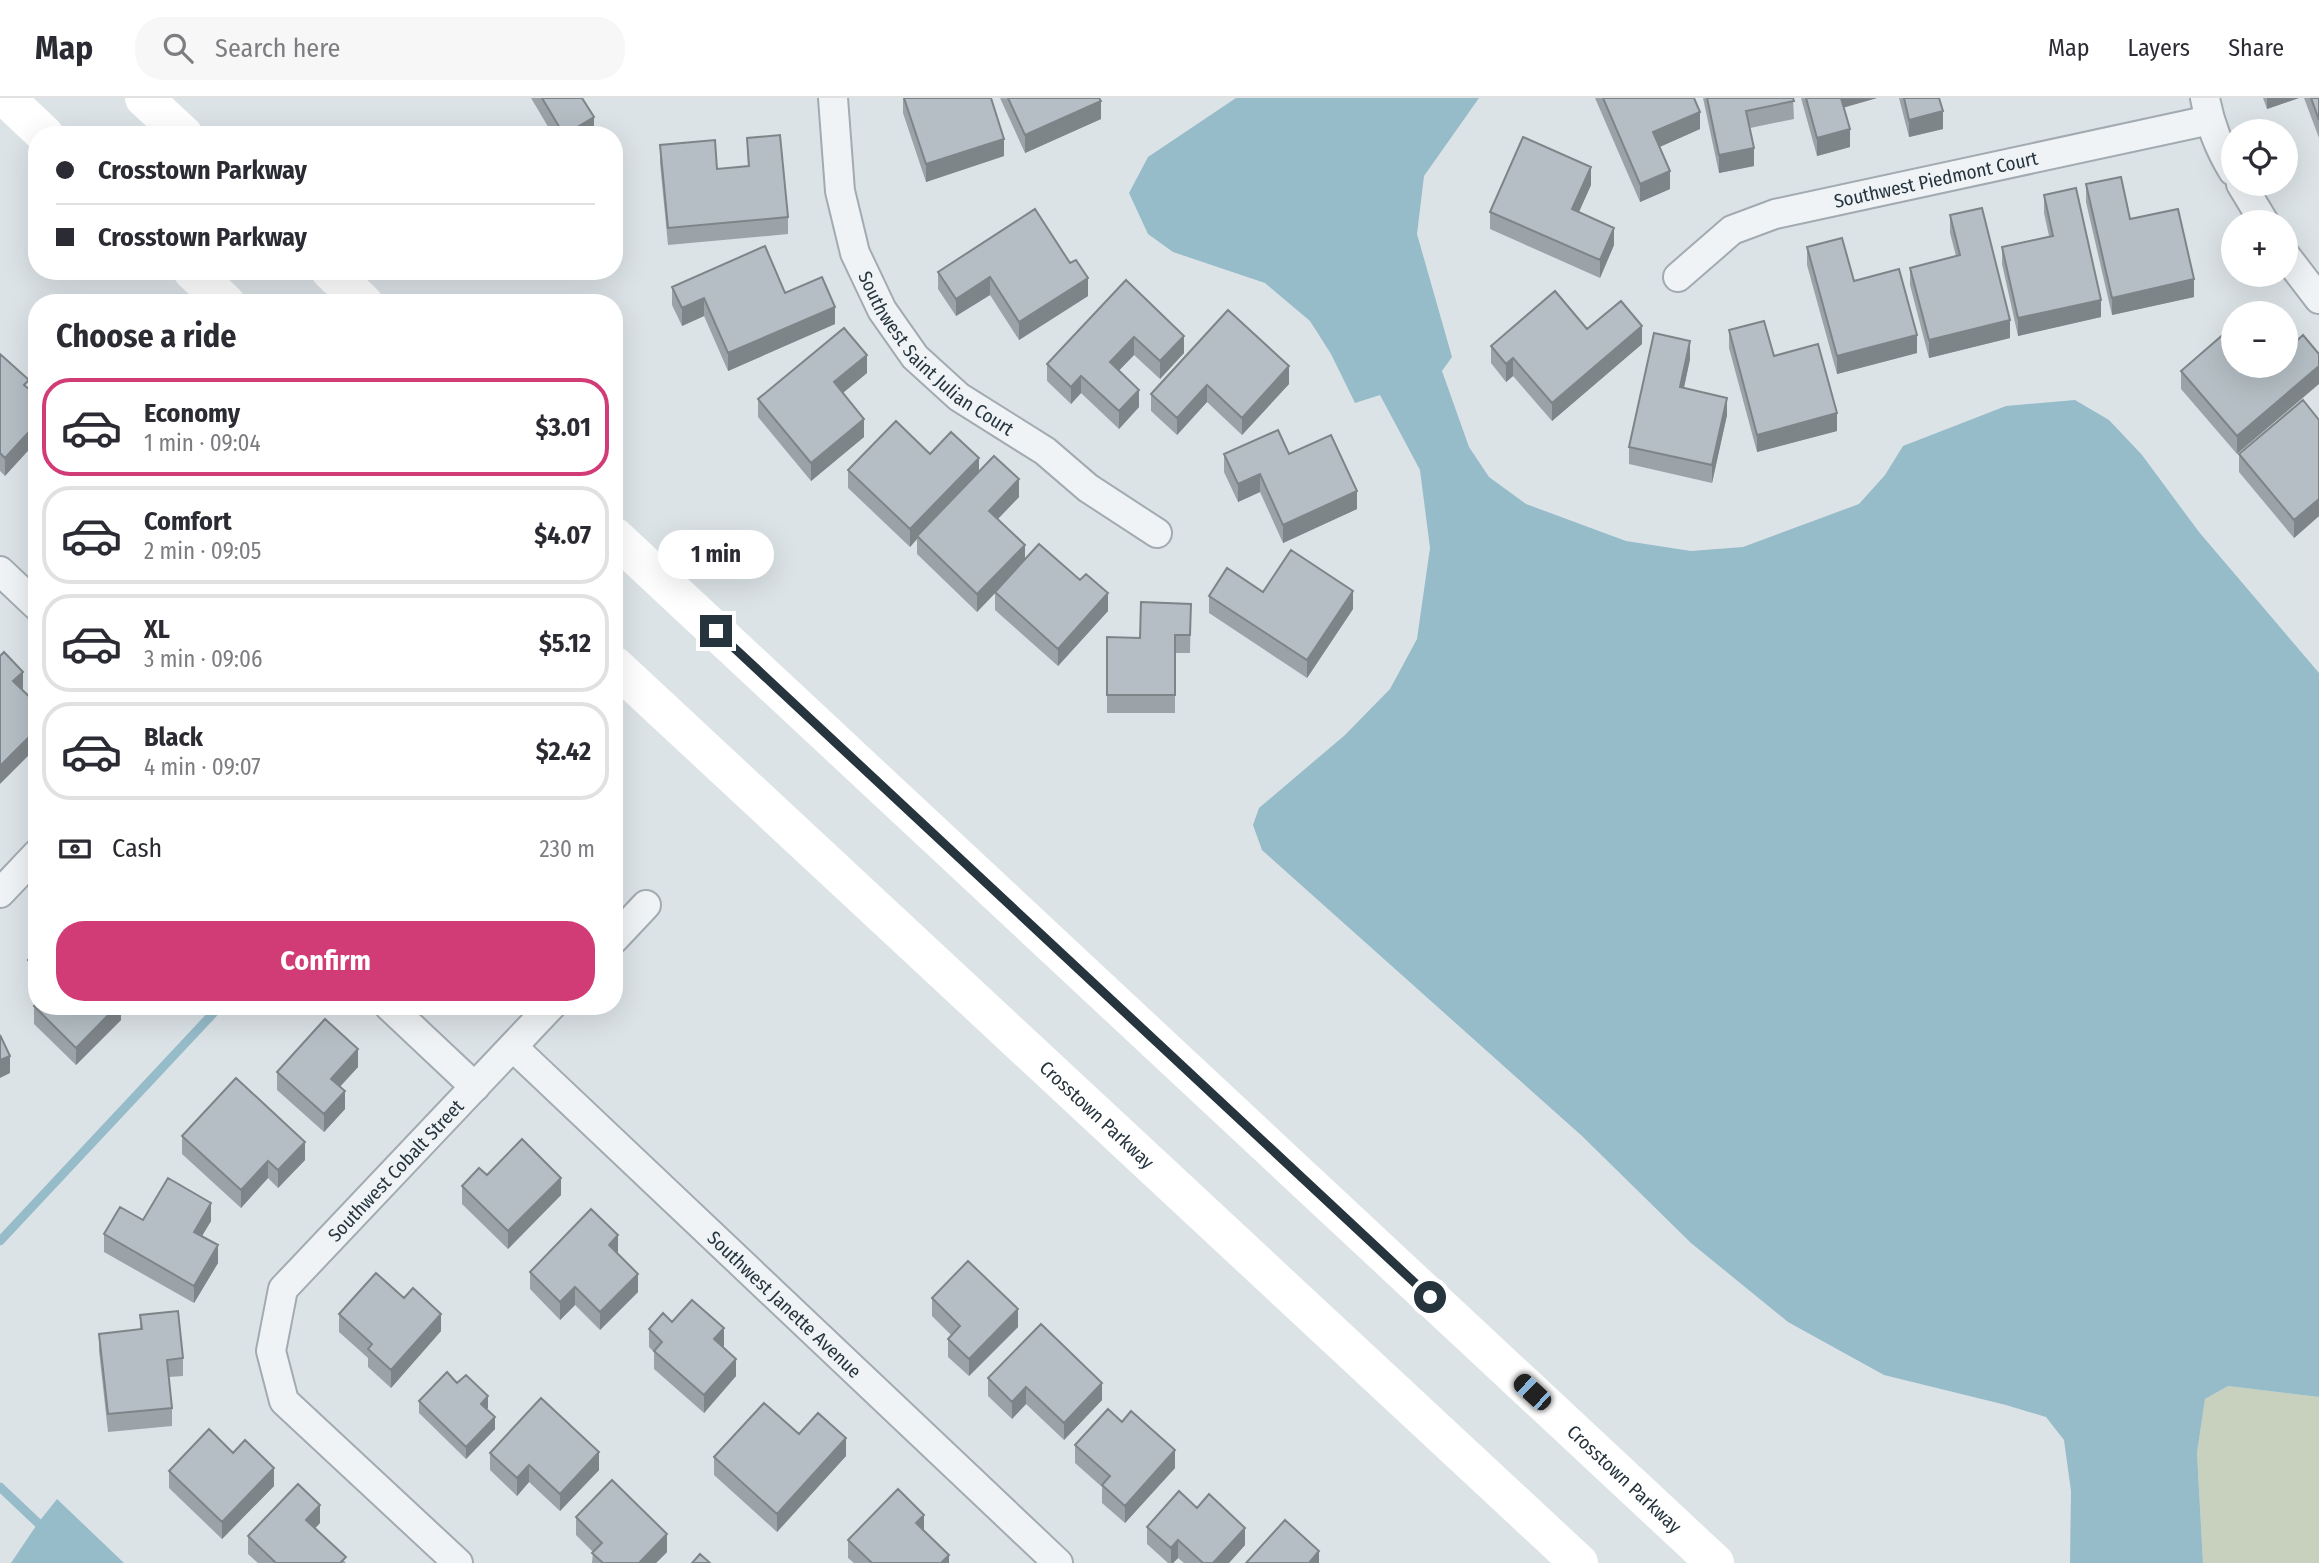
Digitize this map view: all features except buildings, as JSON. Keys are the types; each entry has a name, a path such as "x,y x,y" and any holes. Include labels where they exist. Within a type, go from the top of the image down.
{"main road":[{"path":"6,98 36,126"},
{"path":"144,98 174,126"},
{"path":"202,280 216,294"},
{"path":"340,280 354,294"},
{"name":"Crosstown Parkway","path":"623,544 1715,1563"},
{"name":"Crosstown Parkway","path":"623,672 1579,1563"}],"street":[{"name":"Southwest Saint Julian Court","path":"833,98 841,191 855,253 882,310 915,357 959,397 1045,451 1088,488 1157,533"},
{"path":"2208,109 2221,151"},
{"name":"Southwest Piedmont Court","path":"1678,277 1732,230 1775,214 2208,109"},
{"path":"2298,272 2319,299"},
{"path":"0,572 28,598"},
{"path":"0,893 28,864"},
{"path":"623,929 646,905"},
{"path":"399,1015 475,1087"},
{"name":"Southwest Cobalt Street","path":"458,1563 284,1401 271,1351 283,1289 542,1015"},
{"name":"Southwest Janette Avenue","path":"513,1046 1058,1563"}],"green space":[{"path":"2228,1386 2319,1397 2319,1563 2203,1563 2197,1453 2205,1399"}],"water":[{"path":"1236,98 1479,98 1424,176 1417,234 1452,357 1442,371 1469,447 1489,477 1526,504 1626,541 1691,551 1743,547 1859,504 1885,475 1903,446 2006,406 2075,400 2109,420 2142,455 2199,532 2319,673 2319,1397 2228,1386 2205,1399 2197,1453 2203,1563 2070,1563 2071,1491 2064,1440 2046,1417 1884,1375 1788,1322 1691,1243 1582,1136 1262,850 1253,825 1259,808 1345,735 1390,689 1417,639 1430,548 1420,470 1380,395 1355,403 1331,354 1310,321 1265,283 1173,252 1148,234 1129,193 1148,157"},
{"path":"57,1499 124,1563 11,1563"}],"waterway":[{"path":"0,1241 212,1015"},
{"path":"0,1487 38,1523"}],"route":[{"path":"716,631 1430,1297"}]}
